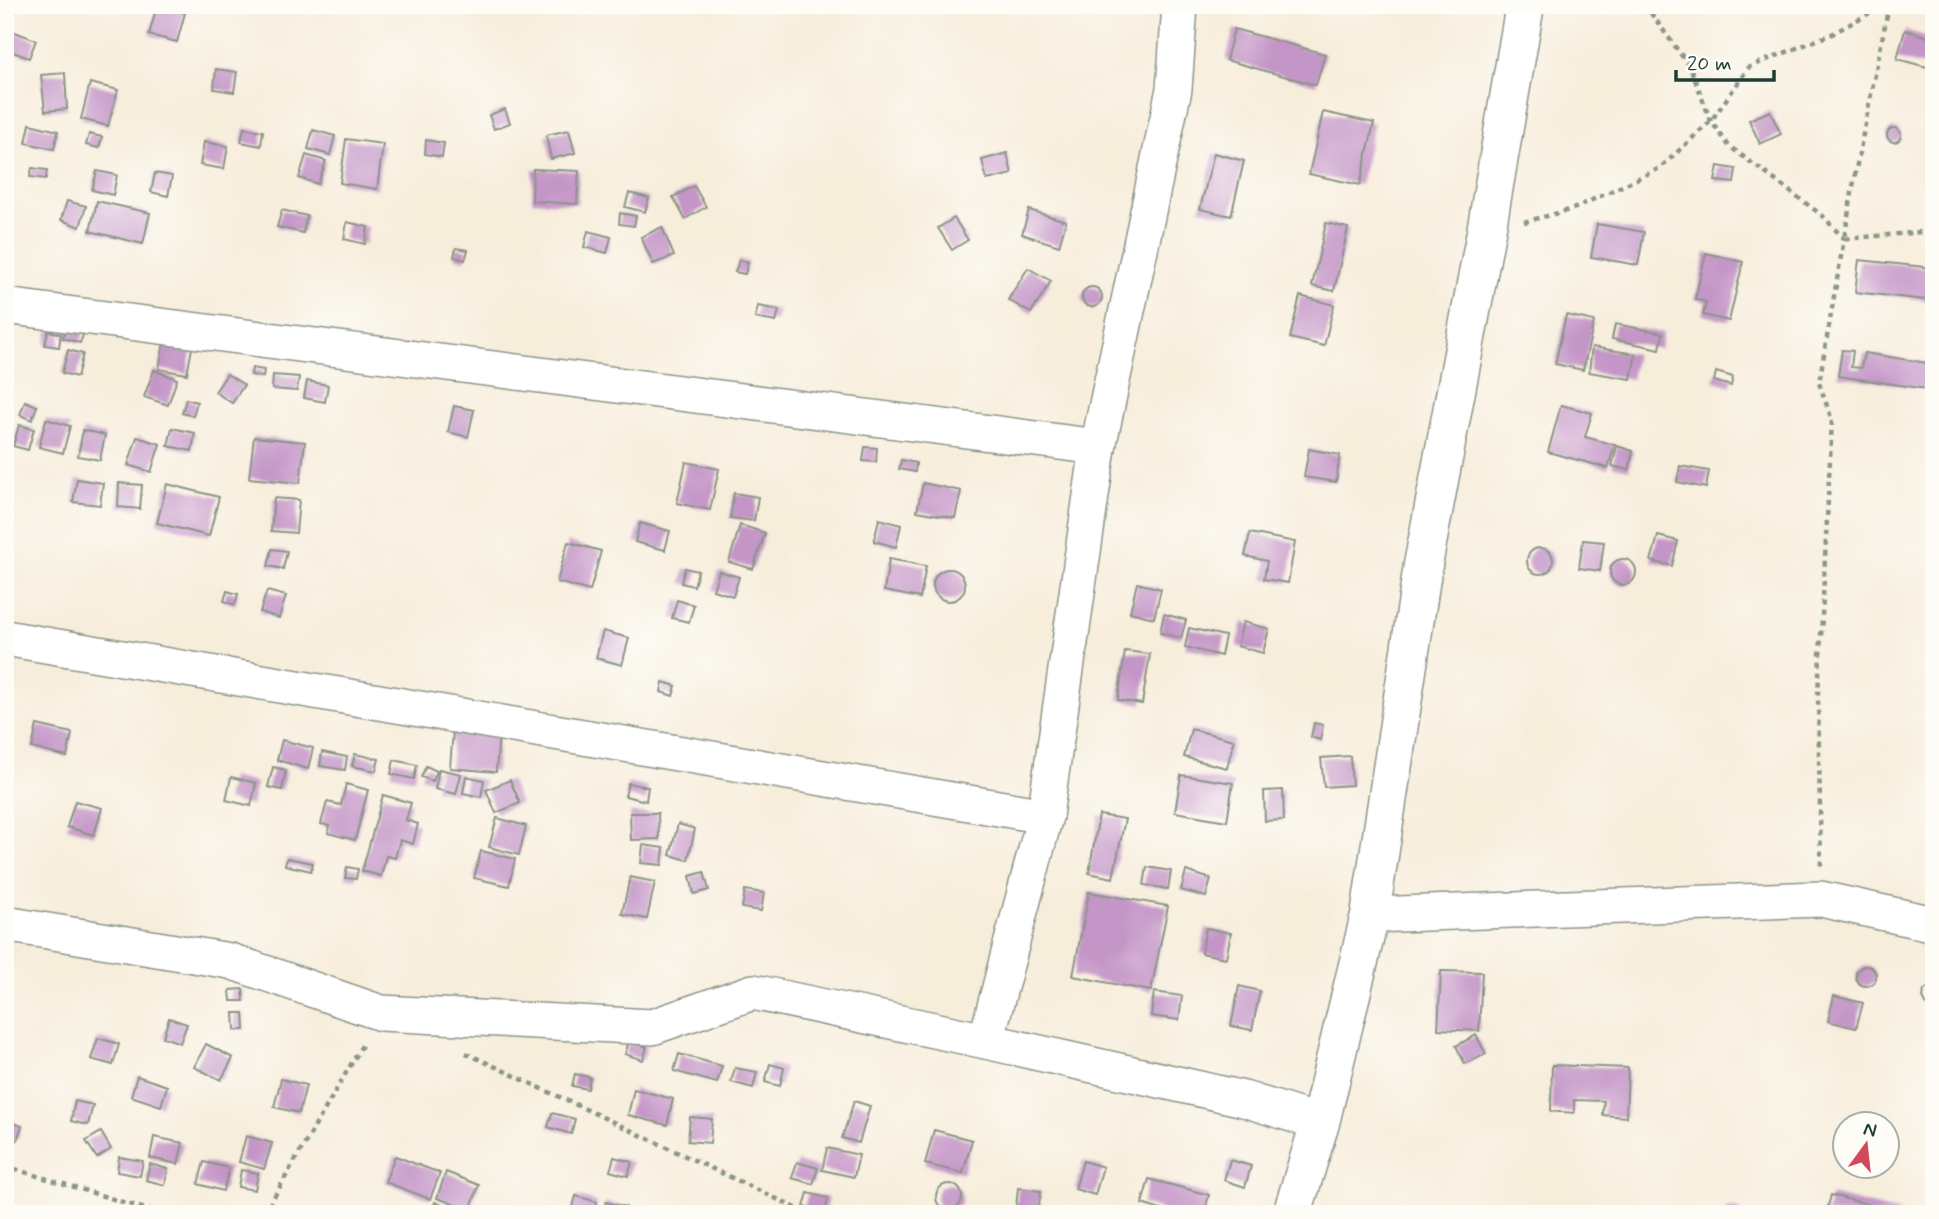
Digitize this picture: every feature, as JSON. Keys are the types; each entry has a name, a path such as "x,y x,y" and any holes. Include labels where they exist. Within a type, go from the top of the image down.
{"street":[{"path":"986,1041 1045,816 1098,447 1174,89 1180,5"},
{"path":"1292,1214 1320,1123 1370,915 1423,565 1486,232 1525,5"},
{"path":"5,306 1098,447"},
{"path":"5,638 1045,816"},
{"path":"1370,915 1821,899 1934,924"},
{"path":"5,924 230,961 381,1013 652,1027 753,992 1244,1099 1320,1123"}],"path":[{"path":"1645,5 1690,67 1711,121 1728,146 1823,216 1844,239"},
{"path":"1486,232 1573,209 1660,168 1711,121 1749,67 1832,34 1887,5"},
{"path":"1821,899 1818,695 1832,420 1819,383 1887,5"},
{"path":"1844,239 1921,232 1934,234"},
{"path":"264,1214 381,1013"},
{"path":"457,1048 809,1214"},
{"path":"5,1166 162,1214"}],"building":[{"path":"157,5 185,13 177,42 149,35"},
{"path":"1266,5 1297,5 1296,13"},
{"path":"7,29 36,40 29,58 5,49"},
{"path":"1234,29 1325,54 1316,85 1226,60"},
{"path":"1905,30 1934,39 1927,67 1897,59"},
{"path":"216,69 237,72 234,92 214,89"},
{"path":"65,73 67,109 45,111 41,75"},
{"path":"90,83 118,90 108,126 81,119"},
{"path":"505,109 510,123 494,129 489,115"},
{"path":"1770,111 1781,134 1760,144 1749,120"},
{"path":"1323,112 1374,123 1360,185 1309,174"},
{"path":"30,124 58,131 54,149 26,143"},
{"path":"244,128 263,131 261,146 241,142"},
{"path":"1894,128 1899,130 1899,140 1894,142 1889,140 1887,135 1889,130"},
{"path":"313,130 335,136 330,155 308,149"},
{"path":"569,130 575,153 551,159 546,135"},
{"path":"89,134 102,137 99,148 86,145"},
{"path":"346,139 383,144 377,189 340,183"},
{"path":"426,140 444,143 442,157 425,154"},
{"path":"204,142 228,146 224,169 200,165"},
{"path":"1007,153 1012,174 987,180 982,160"},
{"path":"1214,153 1244,161 1231,216 1200,209"},
{"path":"306,155 326,161 318,184 299,178"},
{"path":"1718,166 1736,169 1734,183 1715,181"},
{"path":"32,168 47,170 46,179 30,177"},
{"path":"533,169 579,171 577,204 532,201"},
{"path":"97,171 117,175 113,195 92,190"},
{"path":"155,173 172,176 168,196 151,192"},
{"path":"694,186 706,207 685,219 673,197"},
{"path":"629,193 649,198 645,212 625,207"},
{"path":"67,201 86,206 80,227 61,220"},
{"path":"97,201 150,213 143,244 90,231"},
{"path":"282,210 307,216 303,233 277,227"},
{"path":"1029,210 1066,221 1059,246 1022,234"},
{"path":"620,213 636,216 634,226 619,224"},
{"path":"954,218 968,240 952,250 938,228"},
{"path":"347,222 368,227 365,244 344,239"},
{"path":"1326,223 1348,228 1334,291 1312,286"},
{"path":"1597,224 1644,232 1638,265 1591,257"},
{"path":"662,227 674,256 653,264 641,237"},
{"path":"588,231 611,237 607,253 584,247"},
{"path":"456,248 468,250 465,260 454,257"},
{"path":"1706,253 1743,262 1729,321 1703,315 1706,302 1695,299"},
{"path":"739,260 748,262 745,274 735,272"},
{"path":"1859,260 1934,268 1934,301 1855,292"},
{"path":"1028,268 1051,281 1031,313 1008,300"},
{"path":"1092,287 1099,290 1102,297 1099,304 1092,307 1085,304 1082,297 1085,290"},
{"path":"1300,296 1334,305 1324,346 1290,338"},
{"path":"758,306 779,310 776,322 755,318"},
{"path":"1566,315 1594,321 1583,370 1555,364"},
{"path":"68,322 86,327 80,343 63,338"},
{"path":"1615,324 1663,333 1660,349 1612,339"},
{"path":"48,331 61,334 59,347 45,345"},
{"path":"164,343 192,348 187,374 159,369"},
{"path":"1592,347 1636,354 1631,379 1589,372"},
{"path":"68,350 83,354 77,377 62,373"},
{"path":"1842,350 1853,351 1851,367 1861,368 1864,353 1934,364 1934,390 1838,376"},
{"path":"252,368 264,370 263,377 251,375"},
{"path":"154,370 177,379 168,405 144,397"},
{"path":"1716,372 1733,377 1731,386 1714,381"},
{"path":"227,374 244,385 232,403 215,392"},
{"path":"273,375 299,377 297,391 272,389"},
{"path":"307,381 328,385 325,402 304,398"},
{"path":"186,399 197,402 193,416 182,413"},
{"path":"25,401 37,406 32,420 20,415"},
{"path":"1561,405 1592,413 1585,437 1615,445 1608,468 1548,452"},
{"path":"454,406 474,410 468,437 448,432"},
{"path":"46,419 70,426 63,453 39,447"},
{"path":"19,425 34,429 28,450 13,446"},
{"path":"172,428 195,433 192,451 168,446"},
{"path":"83,430 105,435 100,460 78,456"},
{"path":"137,437 160,444 151,472 128,465"},
{"path":"254,437 305,442 300,483 249,478"},
{"path":"1617,446 1633,451 1629,470 1612,466"},
{"path":"865,447 877,448 876,462 863,461"},
{"path":"1309,449 1340,455 1336,482 1304,477"},
{"path":"901,460 916,463 915,472 899,469"},
{"path":"686,462 719,469 710,510 677,503"},
{"path":"1680,466 1709,471 1706,488 1677,482"},
{"path":"77,479 103,483 100,505 73,502"},
{"path":"119,483 142,485 140,509 118,507"},
{"path":"923,483 961,491 955,518 917,511"},
{"path":"167,484 219,497 209,536 157,523"},
{"path":"734,493 758,497 754,521 730,518"},
{"path":"274,498 299,500 296,533 271,531"},
{"path":"879,519 901,525 896,547 874,541"},
{"path":"640,523 670,531 665,550 635,542"},
{"path":"740,525 765,533 753,569 729,562"},
{"path":"1250,533 1295,542 1288,583 1264,579 1267,561 1245,556"},
{"path":"1658,536 1678,541 1672,566 1651,561"},
{"path":"1583,540 1604,542 1600,571 1579,568"},
{"path":"568,542 601,551 590,591 557,582"},
{"path":"1540,548 1549,552 1553,561 1549,570 1540,574 1531,570 1527,561 1531,552"},
{"path":"272,549 287,551 283,569 268,566"},
{"path":"889,559 926,566 920,598 884,591"},
{"path":"1623,559 1632,563 1636,572 1632,581 1623,585 1614,581 1610,572 1614,563"},
{"path":"685,568 698,571 694,586 681,583"},
{"path":"949,569 960,574 965,585 960,596 949,601 938,596 933,585 938,574"},
{"path":"719,571 739,577 733,596 713,590"},
{"path":"1137,583 1161,589 1154,618 1130,612"},
{"path":"227,591 238,594 235,605 224,601"},
{"path":"267,591 286,596 279,618 260,612"},
{"path":"677,600 694,605 689,622 672,618"},
{"path":"1164,614 1186,620 1181,638 1160,633"},
{"path":"1243,622 1269,629 1263,653 1237,646"},
{"path":"1189,628 1225,636 1221,656 1185,647"},
{"path":"603,631 629,638 622,665 596,658"},
{"path":"1125,651 1150,654 1142,704 1118,700"},
{"path":"663,682 676,686 673,696 661,692"},
{"path":"1314,723 1323,725 1320,740 1311,737"},
{"path":"37,725 72,733 67,757 32,748"},
{"path":"1191,729 1234,740 1227,768 1184,757"},
{"path":"453,730 499,734 496,772 450,768"},
{"path":"282,740 313,748 308,769 277,760"},
{"path":"322,752 347,757 345,770 320,766"},
{"path":"355,754 379,759 376,771 352,766"},
{"path":"1350,756 1352,785 1324,787 1321,758"},
{"path":"394,760 417,765 414,779 391,774"},
{"path":"426,766 437,771 433,781 421,777"},
{"path":"273,767 286,770 282,790 268,787"},
{"path":"439,769 461,774 456,794 435,789"},
{"path":"1181,775 1233,783 1227,821 1175,812"},
{"path":"466,776 484,780 481,797 463,793"},
{"path":"231,777 256,783 251,806 226,800"},
{"path":"510,780 520,803 496,813 486,790"},
{"path":"628,783 648,787 646,801 625,796"},
{"path":"346,784 368,790 355,840 328,833 329,826 321,824 327,802 341,805"},
{"path":"1283,790 1284,820 1265,821 1264,791"},
{"path":"383,795 411,803 406,820 418,824 413,844 400,840 395,858 386,856 381,876 362,871"},
{"path":"75,801 102,808 94,835 67,827"},
{"path":"630,813 658,813 659,839 631,840"},
{"path":"1099,815 1125,819 1113,878 1089,873"},
{"path":"497,818 526,826 519,855 489,847"},
{"path":"678,824 695,829 688,860 670,855"},
{"path":"643,845 664,848 662,865 641,863"},
{"path":"481,851 515,859 509,886 474,878"},
{"path":"287,858 313,863 311,871 285,865"},
{"path":"347,867 358,869 356,879 345,878"},
{"path":"1147,867 1171,871 1168,889 1144,885"},
{"path":"1186,871 1211,879 1206,897 1181,890"},
{"path":"704,872 709,890 694,894 690,876"},
{"path":"630,877 655,882 647,919 622,914"},
{"path":"745,890 764,893 761,911 742,908"},
{"path":"1089,892 1168,906 1151,991 1073,976"},
{"path":"1206,928 1231,933 1226,958 1201,953"},
{"path":"1866,966 1873,969 1876,976 1873,983 1866,986 1859,983 1856,976 1859,969"},
{"path":"1441,971 1482,972 1479,1031 1438,1029"},
{"path":"1934,984 1934,1009 1927,1006 1923,998 1924,990"},
{"path":"1239,986 1260,991 1252,1030 1231,1026"},
{"path":"243,989 244,1001 231,1001 230,990"},
{"path":"1154,992 1182,996 1179,1020 1151,1016"},
{"path":"1834,996 1863,1003 1856,1028 1828,1021"},
{"path":"234,1013 244,1013 245,1030 235,1030"},
{"path":"169,1018 187,1024 180,1043 163,1037"},
{"path":"1476,1035 1486,1054 1465,1064 1456,1046"},
{"path":"98,1038 119,1044 113,1065 91,1059"},
{"path":"629,1041 647,1047 643,1060 625,1054"},
{"path":"206,1044 233,1058 221,1080 194,1067"},
{"path":"679,1054 722,1066 717,1083 674,1071"},
{"path":"770,1064 784,1068 780,1086 765,1082"},
{"path":"1552,1065 1628,1068 1626,1117 1603,1115 1604,1101 1574,1100 1574,1113 1551,1111"},
{"path":"735,1068 757,1072 753,1088 731,1082"},
{"path":"575,1074 590,1077 588,1089 572,1086"},
{"path":"137,1076 167,1086 161,1106 131,1096"},
{"path":"281,1079 306,1085 299,1113 274,1107"},
{"path":"634,1089 673,1099 667,1125 628,1115"},
{"path":"75,1101 93,1105 88,1125 71,1121"},
{"path":"854,1101 870,1106 859,1143 842,1138"},
{"path":"552,1113 575,1119 571,1134 548,1127"},
{"path":"690,1117 712,1119 710,1143 688,1141"},
{"path":"8,1121 22,1126 17,1140 5,1136"},
{"path":"934,1130 972,1140 963,1173 925,1164"},
{"path":"101,1132 111,1149 97,1158 86,1141"},
{"path":"246,1136 272,1143 264,1169 239,1162"},
{"path":"154,1137 183,1143 178,1164 150,1158"},
{"path":"827,1148 859,1155 854,1177 822,1170"},
{"path":"395,1156 440,1173 430,1199 385,1182"},
{"path":"119,1157 143,1161 140,1176 117,1172"},
{"path":"614,1157 632,1162 628,1176 610,1171"},
{"path":"1230,1160 1251,1166 1245,1187 1224,1180"},
{"path":"1083,1161 1103,1167 1095,1195 1075,1189"},
{"path":"204,1162 229,1168 223,1191 198,1184"},
{"path":"797,1162 818,1168 813,1184 792,1178"},
{"path":"150,1164 168,1169 165,1185 146,1180"},
{"path":"241,1170 258,1173 255,1190 238,1187"},
{"path":"446,1172 479,1185 470,1210 437,1198"},
{"path":"1149,1179 1209,1195 1204,1214 1173,1214 1142,1204"},
{"path":"949,1184 958,1188 962,1197 958,1206 949,1210 940,1206 936,1197 940,1188"},
{"path":"1018,1188 1041,1191 1038,1211 1016,1208"},
{"path":"808,1193 828,1198 825,1212 804,1207"},
{"path":"1831,1195 1903,1213 1903,1214 1826,1214"},
{"path":"576,1196 597,1202 594,1214 571,1214"},
{"path":"435,1202 462,1214 431,1214"},
{"path":"606,1202 626,1207 624,1214 602,1214"},
{"path":"1728,1208 1736,1208 1743,1214 1721,1214"}]}
